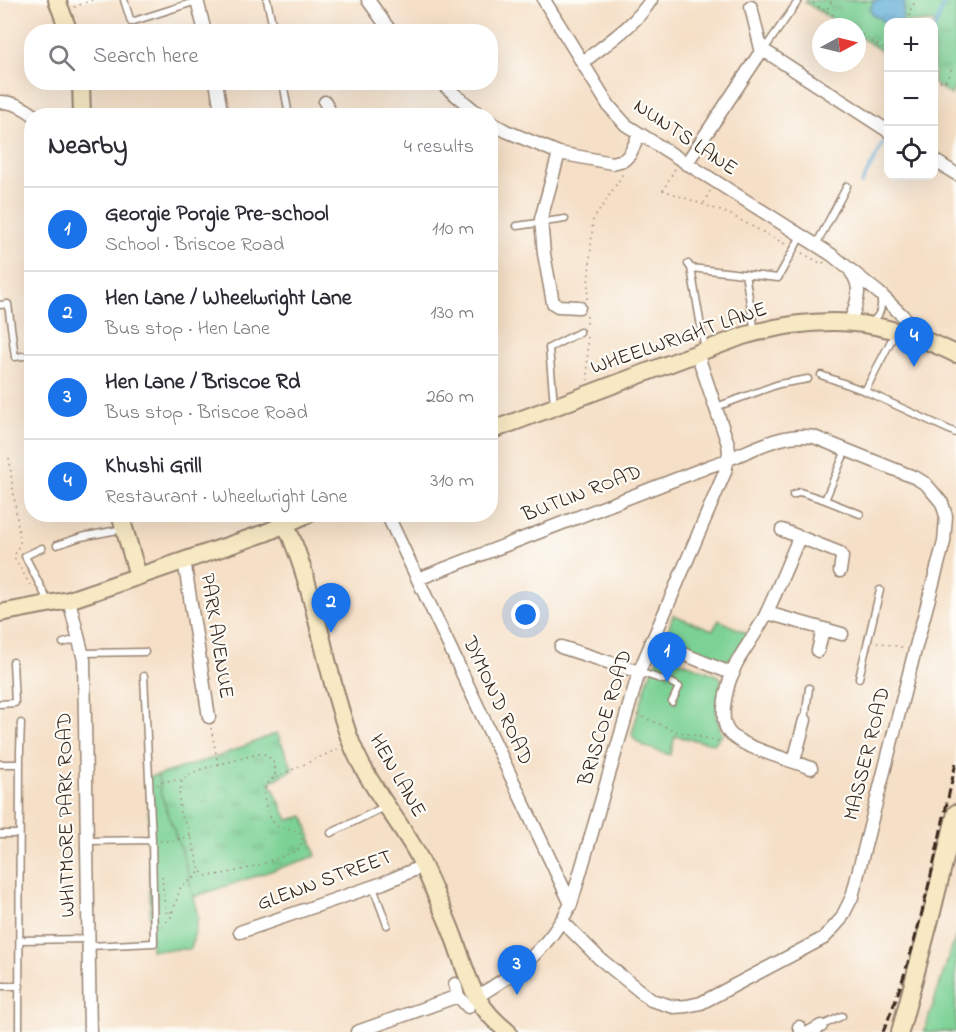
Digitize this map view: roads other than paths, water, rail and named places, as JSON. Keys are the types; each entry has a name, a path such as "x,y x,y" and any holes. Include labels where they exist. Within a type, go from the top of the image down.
{"street":[{"path":"197,0 203,24"},
{"path":"368,0 385,24"},
{"name":"NUNTS LANE","path":"544,0 614,113 639,135 832,255 879,292 929,341"},
{"path":"583,62 630,25 642,14 651,0"},
{"path":"59,6 66,24"},
{"path":"751,8 762,53"},
{"path":"683,163 762,53 768,53 884,128"},
{"path":"81,90 82,108"},
{"path":"217,90 221,108"},
{"path":"449,90 471,108"},
{"path":"0,102 10,102 24,108"},
{"path":"325,102 328,108"},
{"path":"498,126 559,153 605,163 618,163 630,154 639,135"},
{"path":"559,153 550,180 542,223 544,254 553,303 584,309"},
{"path":"938,163 956,174"},
{"name":"NUNTS LANE","path":"846,267 856,279 859,288 858,323"},
{"name":"WHEELWRIGHT LANE","path":"498,429 756,332 799,324 858,323 896,330 929,341 956,354"},
{"name":"BRISCOE ROAD","path":"472,1002 506,979 540,951 562,921 571,904 639,672 725,472 728,444 715,408 701,352"},
{"name":"MASSER ROAD","path":"562,921 600,958 651,1000 674,1006 701,1003 811,946 824,938 842,919 852,897 945,542 946,516 942,503 930,488 916,478 814,437 791,436 728,460"},
{"name":"BUTLIN ROAD","path":"418,579 728,460"},
{"path":"122,522 138,576"},
{"path":"0,613 69,600 184,560 280,522"},
{"name":"HEN LANE","path":"286,522 299,553 341,714 351,742 368,776 423,866 453,934 470,987 472,1002 487,1012 508,1032"},
{"name":"DYMOND ROAD","path":"391,522 571,904"},
{"path":"782,530 840,553 842,557 840,571"},
{"path":"799,538 767,613 739,659 723,710 723,721 728,732 744,744 811,768"},
{"name":"PARK AVENUE","path":"184,560 209,717"},
{"name":"WHITMORE PARK ROAD","path":"69,600 83,653 90,1032"},
{"path":"767,613 842,634"},
{"path":"818,651 823,629"},
{"path":"651,641 733,674"},
{"path":"561,647 639,672"},
{"path":"794,761 805,720"},
{"path":"900,1032 956,813"},
{"name":"GLENN STREET","path":"240,932 373,886 423,866"},
{"path":"357,1032 457,990 472,1002"}],"lane":[{"path":"124,0 131,22 197,0"},
{"path":"267,0 272,24"},
{"path":"762,53 799,0"},
{"path":"284,90 288,108"},
{"path":"816,245 847,186"},
{"path":"517,226 565,219"},
{"path":"701,352 689,266 778,278 801,236"},
{"path":"745,274 756,332"},
{"path":"858,323 875,320 880,312 879,292"},
{"path":"0,305 8,304 15,357 24,356"},
{"path":"865,391 896,330"},
{"path":"554,407 549,348 580,332"},
{"path":"821,375 865,391 956,433"},
{"path":"715,408 779,384 808,379"},
{"path":"825,500 846,450"},
{"path":"793,495 800,492 860,514"},
{"path":"57,545 119,522"},
{"path":"42,548 25,556 46,605"},
{"path":"859,678 870,640 880,590"},
{"path":"63,643 79,639"},
{"path":"83,653 145,652"},
{"path":"0,704 15,704 13,662"},
{"path":"639,672 663,680"},
{"path":"20,940 154,943 154,840 144,676"},
{"path":"672,683 679,687 672,702"},
{"path":"805,720 809,688"},
{"path":"19,1032 21,723"},
{"path":"0,764 20,764"},
{"path":"332,833 387,806"},
{"path":"0,834 19,834"},
{"path":"87,841 154,840"},
{"path":"373,886 387,925"},
{"path":"0,986 20,987"},
{"path":"808,1029 842,1016"}],"water":[{"path":"874,0 905,0 903,18 884,18 884,22 870,10"}],"waterway":[{"path":"938,20 945,0"},
{"path":"861,184 884,142"}],"railway":[{"path":"883,1032 907,967 956,763"}],"place":[{"name":"Khushi Grill","path":"914,367"},
{"name":"Hen Lane / Wheelwright Lane","path":"331,633"},
{"name":"Georgie Porgie Pre-school","path":"667,682"},
{"name":"Hen Lane / Briscoe Rd","path":"517,995"}]}
